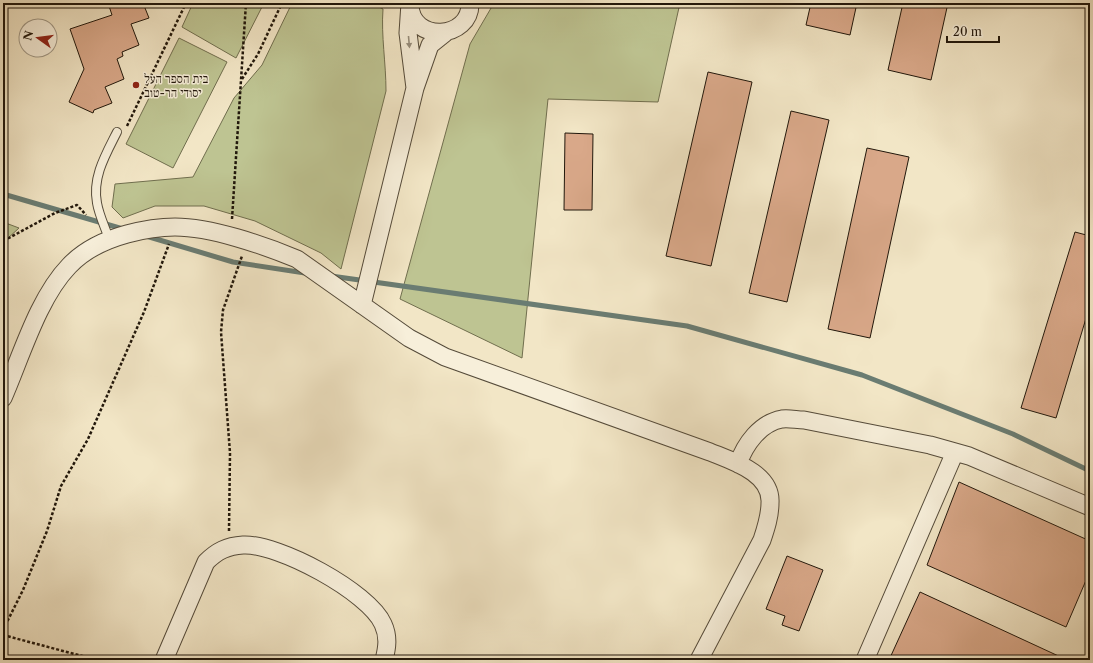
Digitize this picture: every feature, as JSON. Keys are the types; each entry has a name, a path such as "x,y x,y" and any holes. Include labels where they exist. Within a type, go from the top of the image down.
{"street":[{"path":"410,3 414,18 422,27 431,32 451,31 460,26 467,17 470,3"},
{"path":"410,3 408,33 415,88"},
{"path":"362,304 415,88 430,45 445,32"},
{"path":"3,398 44,301 69,265 90,249 108,239 144,230 175,227 210,231 297,259 409,338 445,357 738,464 748,468 765,484 770,501 768,521 762,540 699,660"},
{"path":"738,464 743,449 756,434 769,424 783,419 804,420 930,445 954,452 1006,470 1090,507"},
{"path":"865,660 954,452"},
{"path":"164,660 206,562 217,551 228,547 245,545 280,552 339,583 362,599 376,612 382,622 388,643 384,660"}],"lane":[{"path":"108,239 97,203 96,184 100,167 117,132"}],"path":[{"path":"117,132 126,128 186,3"},
{"path":"230,237 246,3"},
{"path":"241,79 258,54 282,3"},
{"path":"3,239 7,239 55,213 77,205 87,216"},
{"path":"3,630 32,568 47,531 61,486 88,439 144,312 175,227"},
{"path":"228,547 230,453 221,332 223,310 247,242"},
{"path":"3,635 97,660"}],"green space":[{"path":"193,3 264,3 236,58 182,27"},
{"path":"292,3 371,3 383,9 386,91 341,269 321,253 255,221 204,206 155,206 123,218 112,207 115,184 193,177 234,98 262,65"},
{"path":"494,3 680,3 658,102 548,99 522,358 400,299 470,44"},
{"path":"179,38 227,62 173,168 126,144"},
{"path":"3,222 19,228 7,239 3,250"}],"building":[{"path":"108,3 143,3 149,18 131,24 139,45 122,52 123,56 117,59 124,79 105,87 112,103 94,110 93,113 69,102 84,69 70,29 112,15"},
{"path":"811,3 857,3 850,35 806,25"},
{"path":"903,3 948,3 931,80 888,70"},
{"path":"708,72 752,82 711,266 666,256"},
{"path":"791,111 829,120 787,302 749,293"},
{"path":"565,133 593,134 592,210 564,210"},
{"path":"867,148 909,157 870,338 828,329"},
{"path":"1075,232 1090,236 1090,305 1056,418 1021,408"},
{"path":"959,482 1090,541 1090,571 1066,627 927,565"},
{"path":"787,556 823,570 799,631 782,625 785,616 766,609"},
{"path":"920,592 1065,659 1065,660 889,660"}],"waterway":[{"path":"3,194 123,229"},
{"path":"146,236 233,262 305,273"},
{"path":"331,276 687,326 862,375 1013,434 1090,471"}],"place":[{"name":"בית הספר העל יסודי הר-טוב","path":"136,85"}]}
